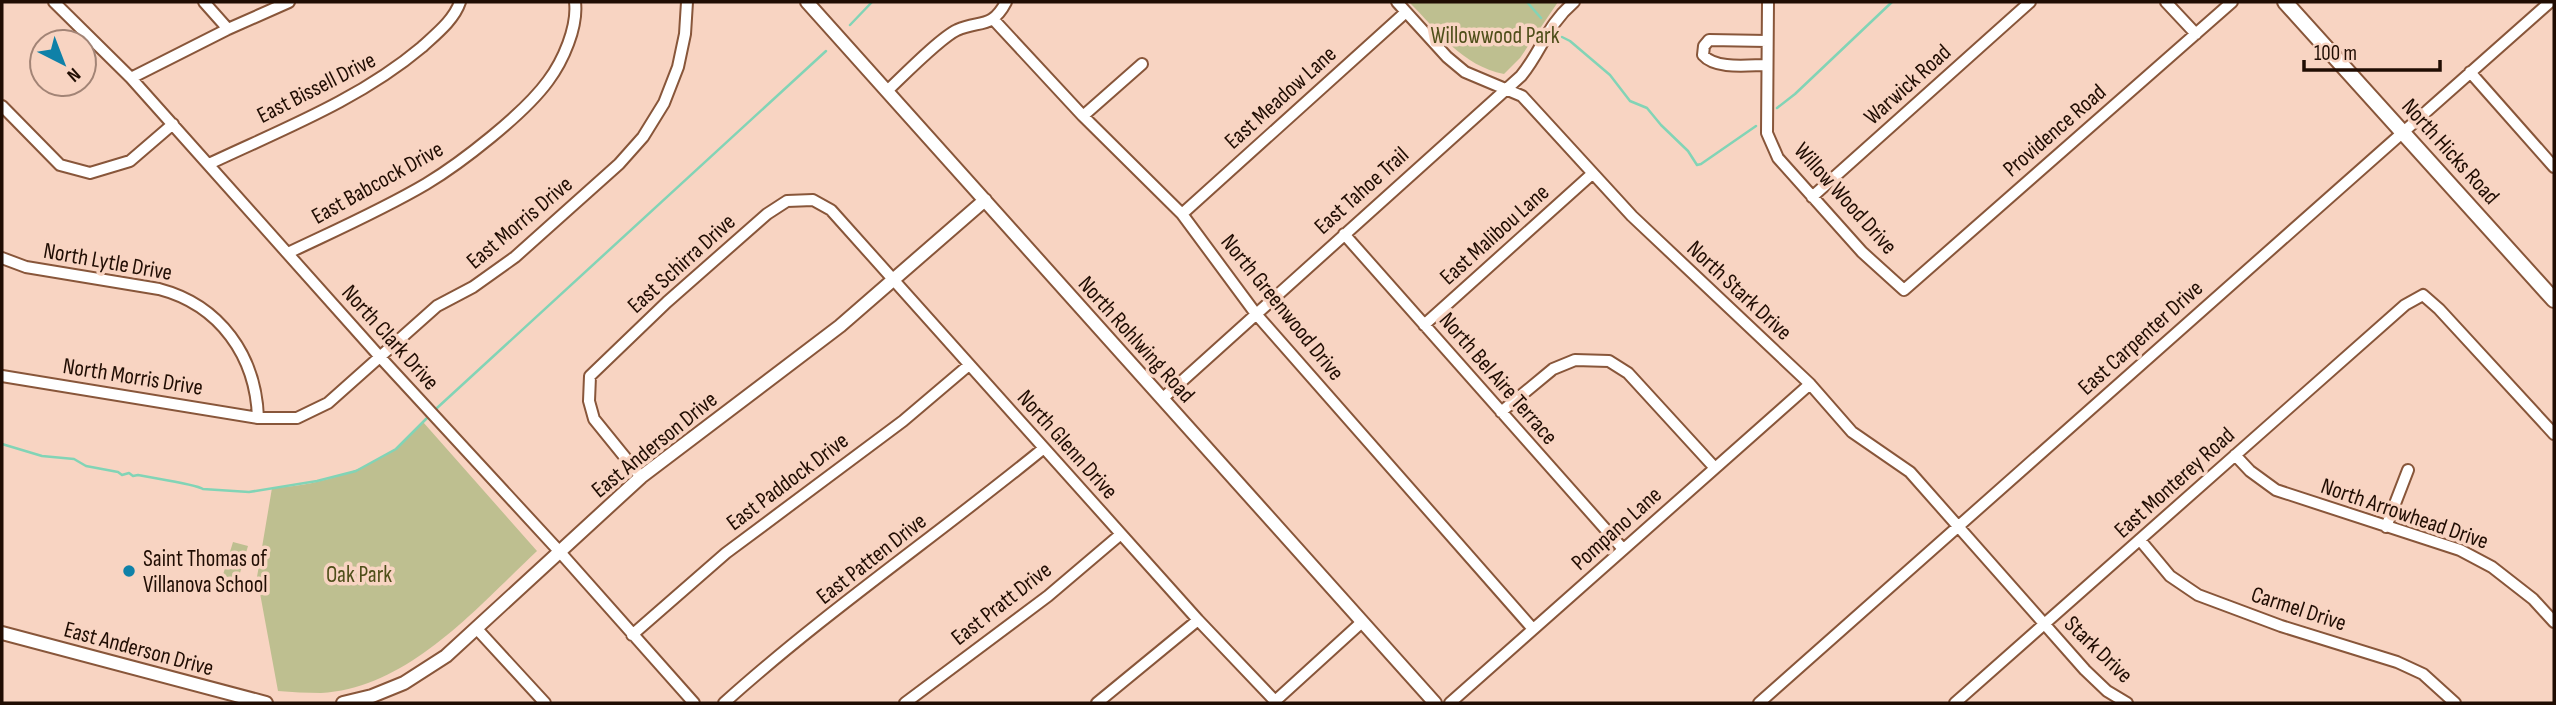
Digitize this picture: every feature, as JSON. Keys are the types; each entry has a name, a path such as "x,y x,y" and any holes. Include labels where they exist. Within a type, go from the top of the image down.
{"main road":[{"name":"North Hicks Road","path":"2285,2 2554,300"}],"street":[{"name":"North Clark Drive","path":"54,2 173,124 694,703"},
{"path":"204,2 228,29"},
{"path":"131,78 228,29 289,2"},
{"name":"East Bissell Drive","path":"209,164 354,96 392,72 433,37 457,11 460,2"},
{"name":"East Babcock Drive","path":"288,253 408,194 445,171 523,108 549,80 566,48 576,10 575,2"},
{"name":"East Morris Drive","path":"258,418 297,418 328,403 437,306 473,287 514,257 631,151 643,137 663,103 678,67 685,34 687,2"},
{"name":"North Rohlwing Road","path":"807,2 1435,703"},
{"path":"887,90 954,31 982,25 993,19 1006,2"},
{"name":"North Stark Drive","path":"1397,2 1447,57 1465,72 1521,96 1632,216 1810,384 1852,432 1905,468 2043,625"},
{"name":"East Tahoe Trail","path":"1162,399 1507,89 1529,66 1555,20 1574,2"},
{"name":"Willow Wood Drive","path":"1768,2 1767,133 1778,158 1862,252 1904,290"},
{"name":"Warwick Road","path":"1812,197 2030,2"},
{"path":"2166,2 2196,34"},
{"name":"Providence Road","path":"1904,290 2232,2"},
{"name":"East Carpenter Drive","path":"1759,703 2550,2"},
{"name":"East Meadow Lane","path":"1182,214 1406,12"},
{"name":"North Greenwood Drive","path":"993,19 1083,116 1182,214 1256,314 1533,629"},
{"path":"1767,41 1709,40 1704,46 1703,55 1708,61 1719,63 1767,65"},
{"path":"1083,116 1142,64"},
{"path":"2470,72 2554,167"},
{"path":"2,106 60,165 90,173 130,160 173,124"},
{"name":"East Malibou Lane","path":"1424,325 1592,174"},
{"name":"East Schirra Drive","path":"641,477 594,419 589,401 590,376 767,214 787,201 813,200 831,210"},
{"name":"East Anderson Drive","path":"342,703 372,696 404,683 446,656 641,477 840,326 985,200"},
{"name":"North Glenn Drive","path":"831,210 1275,703"},
{"name":"North Bel Aire Terrace","path":"1343,234 1623,549"},
{"name":"North Lytle Drive","path":"2,258 26,267 159,289 180,295 203,308 231,335 246,359 254,383 258,418"},
{"name":"East Monterey Road","path":"1955,703 2405,305 2423,295 2440,309 2554,435"},
{"path":"1501,412 1553,369 1576,360 1609,361 1628,373 1715,468"},
{"name":"East Paddock Drive","path":"632,635 726,553 903,421 969,365"},
{"name":"North Morris Drive","path":"2,376 258,418"},
{"name":"Pompano Lane","path":"1450,703 1810,384"},
{"name":"East Patten Drive","path":"724,703 768,663 968,510 1044,448"},
{"name":"North Arrowhead Drive","path":"2235,455 2250,471 2276,490 2460,550 2492,567 2533,599 2554,622"},
{"path":"2386,527 2408,470"},
{"name":"East Pratt Drive","path":"905,703 1048,596 1121,534"},
{"name":"Carmel Drive","path":"2140,540 2170,576 2198,595 2281,626 2398,662 2423,674 2455,703"},
{"path":"1097,703 1198,620"},
{"path":"1275,703 1362,622"},
{"name":"Stark Drive","path":"2043,625 2095,681 2127,703"},
{"path":"477,629 545,703"},
{"name":"East Anderson Drive","path":"2,633 266,703"}],"green space":[{"name":"Willowwood Park","path":"1409,2 1558,2 1520,58 1504,74 1489,70 1463,55"},
{"name":"Oak Park","path":"423,422 537,551 439,641 412,661 383,677 353,688 321,693 278,691 257,577 272,488 320,481 367,465 399,446"},
{"path":"233,542 248,546 237,583 222,578"}],"waterway":[{"path":"850,25 872,2"},
{"path":"1527,2 1541,18"},
{"path":"1777,108 1892,2"},
{"path":"1562,37 1610,75 1630,101 1647,108 1688,151 1697,165 1756,126"},
{"path":"437,408 826,51"},
{"path":"2,444 42,456 74,459 86,466 122,475 129,473 203,489 249,492 317,481 356,471 396,449 427,418"}],"place":[{"name":"Saint Thomas of Villanova School","path":"129,571"}]}
